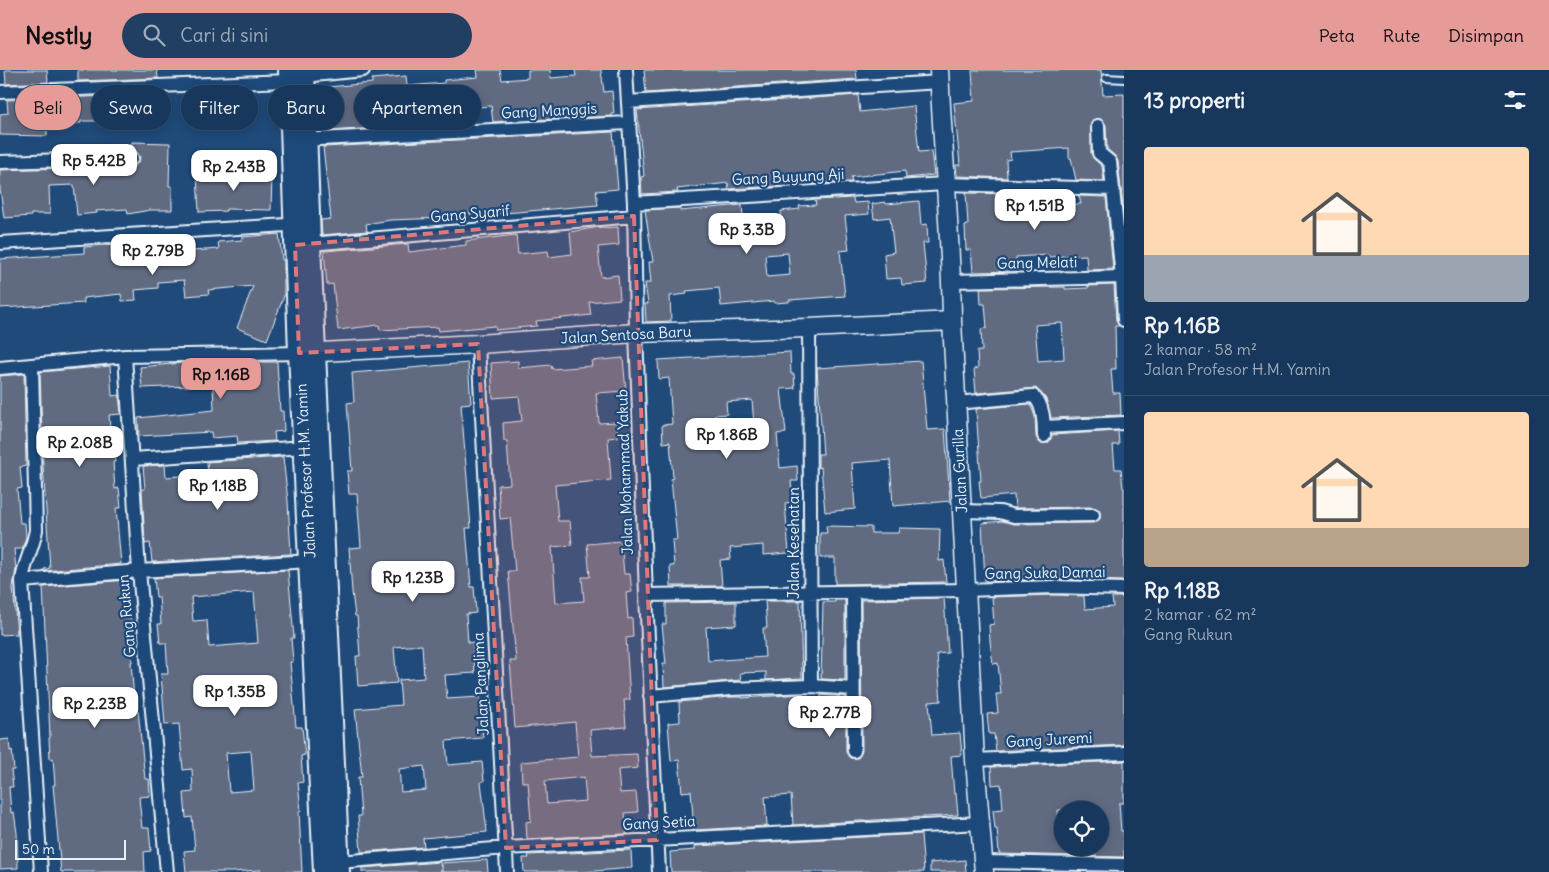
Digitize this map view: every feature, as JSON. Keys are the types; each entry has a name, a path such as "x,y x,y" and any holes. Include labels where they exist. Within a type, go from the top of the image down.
{"main road":[{"name":"Jalan Profesor H.M. Yamin","path":"297,74 315,552 334,869"},
{"name":"Jalan Profesor H.M. Yamin","path":"308,352 304,447 315,552"}],"street":[{"path":"0,92 363,70"},
{"name":"Jalan Mohammad Yakub","path":"626,70 634,203 636,333 659,872"},
{"path":"628,102 939,76"},
{"name":"Jalan Gurilla","path":"939,76 952,281 952,321 975,760 984,867"},
{"name":"Gang Manggis","path":"299,141 628,123"},
{"path":"1098,126 1098,148 1100,153 1110,162 1123,277 1124,320"},
{"path":"0,162 132,158"},
{"name":"Gang Buyung Aji","path":"634,203 945,184 1113,190"},
{"name":"Gang Syarif","path":"303,245 634,216"},
{"path":"0,243 302,224"},
{"name":"Gang Melati","path":"952,281 1123,277"},
{"name":"Jalan Sentosa Baru","path":"308,352 478,344 636,333 809,328 952,321"},
{"name":"Jalan Kesehatan","path":"809,328 811,686"},
{"name":"Jalan Panglima","path":"478,344 507,872"},
{"path":"0,368 125,356 308,352"},
{"name":"Gang Rukun","path":"125,356 140,571 167,872"},
{"path":"32,366 36,530 34,544 25,565 22,581 41,872"},
{"path":"956,403 1033,396 1039,403 1044,431 1124,423"},
{"path":"133,459 304,447"},
{"path":"962,511 985,511 1014,516 1093,514"},
{"path":"22,581 140,571 315,552"},
{"name":"Gang Suka Damai","path":"646,595 1054,587 1124,588"},
{"path":"853,592 852,689 854,751"},
{"path":"650,696 730,689 811,686 852,689"},
{"name":"Gang Juremi","path":"975,760 1124,753"},
{"name":"Gang Setia","path":"334,869 506,848 981,823"},
{"path":"984,867 1124,865"}],"lane":[{"path":"1106,78 1124,79"}],"highlighted area":[{"path":"634,216 657,840 506,848 478,344 299,353 295,245"}],"building":[{"path":"5,70 47,70 48,82 6,84"},
{"path":"78,70 157,70 158,78 78,81"},
{"path":"477,70 500,70 502,80 528,78 528,70 550,70 551,78 576,76 575,70 601,70 604,92 612,91 614,114 611,114 612,116 536,120 535,110 506,113 506,121 493,122 491,106 481,107 481,85 419,85 444,83 444,80 478,77"},
{"path":"644,70 856,70 857,79 646,93"},
{"path":"972,70 1101,70 1103,95 1124,94 1124,217 1118,161 1107,149 1106,125 1101,119 1094,119 1091,123 1091,153 1094,159 1102,166 1104,181 1076,180 1071,158 1069,158 1069,148 1010,152 1011,159 1006,160 1007,178 957,176 956,165 960,165 954,103 974,101"},
{"path":"406,76 407,85 354,85 354,129 327,131 344,130 344,85 372,83 372,79"},
{"path":"858,95 860,112 914,106 919,152 931,151 934,175 906,178 905,171 851,177 852,182 814,184 813,179 778,182 779,186 729,189 728,183 677,189 678,192 642,194 641,177 644,176 637,110"},
{"path":"81,97 91,97 91,121 81,121"},
{"path":"7,100 15,100 15,130 47,130 47,136 0,135 0,114 8,113"},
{"path":"613,132 618,189 596,191 598,205 471,216 471,213 444,215 444,218 390,220 366,224 367,231 322,235 321,220 331,219 323,147"},
{"path":"132,142 170,143 169,186 172,186 172,210 150,210 128,214 127,209 96,211 97,213 77,215 74,185 49,186 50,214 31,214 31,216 4,218 0,189 0,170 133,166 139,162 140,157 136,151 132,150"},
{"path":"233,174 272,175 271,210 226,209 226,211 199,212 197,176"},
{"path":"966,193 1018,194 1018,196 1043,195 1044,206 1081,204 1079,196 1106,197 1113,269 1087,270 1086,255 1048,257 1048,255 1016,257 1017,271 973,272 971,250 966,250 965,226 968,225"},
{"path":"853,198 854,203 868,202 869,214 845,216 849,250 840,251 845,296 721,306 719,288 686,291 687,294 670,296 671,321 646,322 645,304 648,304 645,283 651,283 649,262 653,262 645,210 680,208 680,211 742,205 745,239 783,235 781,211 800,209 799,206 816,205 815,200","holes":["788,253 790,275 767,277 765,255"]},
{"path":"919,201 921,225 927,224 928,243 923,243 927,283 902,285 901,278 886,279 884,254 894,252 890,217 874,219 872,204"},
{"path":"600,227 618,227 619,245 598,247 601,277 618,275 620,299 589,302 591,315 536,321 537,326 496,330 495,326 439,331 438,327 380,330 379,325 338,330 333,284 327,285 324,251 408,244 409,252 466,245 466,241 516,235 518,254 548,251 549,257 572,254 570,232"},
{"path":"279,234 282,260 284,260 284,296 267,340 237,328 253,286 208,290 209,294 186,296 184,280 158,282 158,288 135,290 136,300 122,301 121,294 83,298 84,303 0,308 0,259 84,253 84,247 115,244 115,246 133,245 133,248 178,245 178,252 219,249 218,242 242,240 242,237"},
{"path":"1114,285 1116,320 1119,326 1115,326 1116,369 1111,369 1113,393 1120,393 1121,415 1051,418 1046,399 1036,388 976,393 974,369 978,368 977,351 982,351 981,329 987,328 985,304 981,304 980,288 1065,287 1065,289 1088,288 1088,286","holes":["1062,323 1064,359 1038,361 1035,325"]},
{"path":"790,352 791,374 794,374 795,388 781,389 786,433 777,434 780,468 797,466 798,481 791,481 793,502 785,503 789,553 763,555 763,545 730,548 731,559 720,560 722,586 671,586 670,566 674,566 672,540 677,540 671,479 673,478 670,442 663,443 662,425 672,424 669,378 659,379 658,360","holes":["752,400 755,438 717,441 715,415 727,414 726,402"]},
{"path":"623,358 626,391 596,393 599,423 617,422 618,437 608,438 611,480 555,485 558,521 570,521 572,545 552,547 556,603 584,601 582,577 590,577 587,544 621,541 624,574 630,574 632,592 626,593 628,619 632,618 633,637 626,638 630,700 624,700 626,727 590,730 592,756 637,754 638,768 618,770 620,793 636,792 638,812 625,813 627,834 527,839 526,822 531,821 528,782 522,782 521,762 578,757 575,722 515,728 510,661 516,661 508,571 515,571 510,518 500,519 498,485 510,484 507,441 504,441 503,423 522,421 519,396 493,398 491,363 518,361 518,368 551,365 552,369 592,366 591,361","holes":["584,777 586,801 547,804 545,781"]},
{"path":"921,361 927,430 945,429 950,501 893,506 890,460 852,463 855,509 825,512 821,467 818,468 818,454 823,454 817,368"},
{"path":"220,362 277,362 280,411 283,411 284,431 274,432 275,441 238,443 237,436 212,438 211,432 139,436 138,418 214,410 213,385 142,388 140,367"},
{"path":"468,363 471,403 461,404 471,528 466,528 471,587 474,587 476,613 466,614 468,643 473,642 475,673 445,675 447,699 480,697 483,738 446,741 448,765 482,762 484,781 481,782 487,832 423,838 424,847 361,852 358,816 361,816 358,777 362,777 355,709 401,705 399,680 424,678 422,645 394,647 397,683 358,686 356,656 360,656 349,548 361,547 357,494 349,494 347,471 352,471 347,403 354,402 352,373","holes":["424,766 426,790 401,792 399,769"]},
{"path":"110,366 112,396 119,395 121,414 109,415 111,443 113,443 115,462 113,462 115,489 119,488 121,508 116,508 121,564 44,571 44,569 50,568 43,466 40,372"},
{"path":"24,374 26,466 20,467 22,488 17,489 20,523 25,523 26,537 22,549 14,549 16,569 13,587 17,634 0,635 0,376"},
{"path":"1030,404 1035,416 1036,437 1040,443 1048,443 1052,435 1118,431 1119,445 1113,445 1115,469 1121,469 1124,488 1124,581 1054,579 985,581 982,523 1002,521 1014,524 1093,523 1100,519 1100,510 1093,507 1015,508 1014,495 981,498 976,409"},
{"path":"283,457 291,554 152,562 150,543 145,544 142,490 145,489 143,466 165,465 166,477 208,474 207,462"},
{"path":"826,526 871,527 871,533 898,533 899,528 940,529 939,561 944,560 946,582 835,584 835,558 820,558 820,533 827,533"},
{"path":"288,570 294,638 291,638 293,662 290,662 296,727 302,727 305,755 301,756 303,782 298,783 301,811 299,811 302,872 261,872 261,870 186,872 184,851 195,850 192,817 186,818 184,793 193,792 192,769 183,770 179,724 165,725 161,674 168,674 166,643 160,643 158,624 161,624 159,597 156,597 154,578","holes":["254,592 258,643 209,647 207,620 193,621 191,597","251,751 254,790 229,792 226,753"]},
{"path":"127,580 130,620 132,620 134,639 130,640 135,711 138,710 145,779 149,779 150,796 139,797 142,828 149,828 151,851 144,852 145,872 61,872 53,785 55,785 53,758 50,759 43,587"},
{"path":"1084,596 1085,609 1113,607 1112,597 1124,597 1124,745 996,751 994,734 989,734 987,714 998,713 996,694 1001,694 998,663 993,664 990,641 989,625 994,624 992,597"},
{"path":"944,598 948,653 937,654 941,701 929,702 932,735 960,733 962,755 951,756 958,815 793,825 791,795 765,797 767,826 694,830 691,791 682,792 679,760 671,761 668,723 680,722 679,702 730,697 802,694 802,705 820,705 821,695 846,697 846,752 850,758 858,758 862,751 861,600"},
{"path":"835,600 845,600 845,680 821,679 823,602 835,602"},
{"path":"765,601 800,601 802,678 766,680 766,672 740,673 741,680 664,687 663,664 666,664 662,624 666,624 666,603 736,602 736,625 706,627 708,661 765,657 763,628 767,628"},
{"path":"9,739 14,770 11,770 13,787 9,787 11,813 14,812 17,833 18,868 0,869 0,740"},
{"path":"1124,761 1124,803 1119,803 1121,831 1124,831 1124,857 1082,856 1109,856 1109,801 1054,801 1054,855 999,854 993,810 1003,809 1001,784 992,785 991,767"},
{"path":"921,834 924,872 671,872 670,852 695,850 695,846"},
{"path":"631,850 632,868 583,872 524,872 523,858 529,858 528,855"},
{"path":"487,860 488,872 442,872 442,863"},
{"path":"965,860 966,872 930,872 930,863"},
{"path":"440,862 441,872 362,872 362,868"}]}
